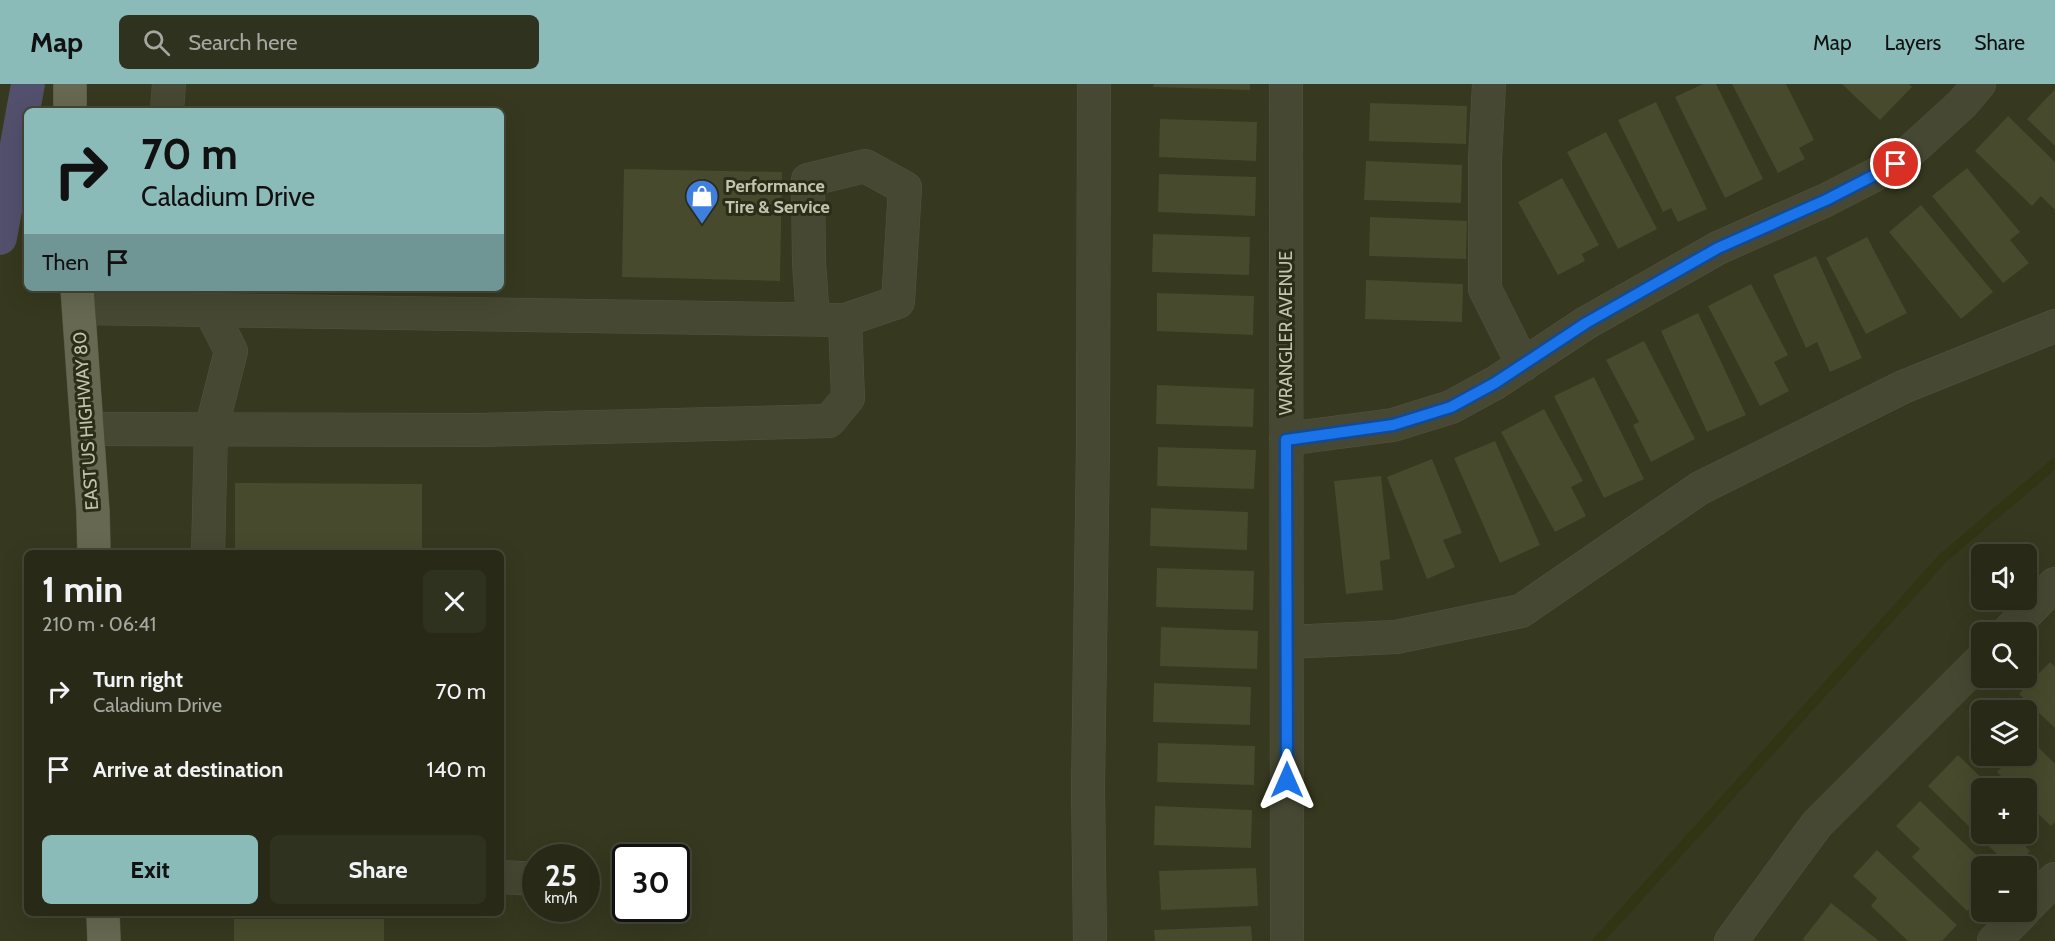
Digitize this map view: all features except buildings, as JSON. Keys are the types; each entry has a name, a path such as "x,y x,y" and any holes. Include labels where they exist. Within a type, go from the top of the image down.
{"highway":[{"path":"0,237 28,84"}],"main road":[{"path":"70,84 70,108"},
{"name":"EAST US HIGHWAY 80","path":"78,298 94,550"},
{"path":"103,916 104,941"}],"street":[{"path":"167,108 169,84"},
{"path":"1090,941 1088,788 1094,444 1094,84"},
{"name":"WRANGLER AVENUE","path":"1286,84 1287,941"},
{"path":"1489,84 1485,159 1485,289 1523,365"},
{"path":"1286,440 1393,425 1451,407 1495,383 1586,323 1718,248 1826,200 1896,164 1962,104 1979,84"},
{"path":"78,298 845,320 898,302 905,188 865,166 808,180 809,262 813,319"},
{"path":"194,303 231,351 211,430 208,550"},
{"path":"87,429 478,430 829,421 848,398 845,320"},
{"path":"1287,642 1396,637 1521,611 1700,488 1903,387 2055,326"},
{"path":"2018,622 2055,584"},
{"path":"1731,941 1817,824 1971,669"},
{"path":"504,878 522,879"},
{"path":"2037,897 2055,879"},
{"path":"1994,941 2013,922"}],"waterway":[{"path":"1598,941 1943,558 2055,463"}],"place":[{"name":"Performance Tire & Service","path":"702,225"}],"route":[{"path":"1287,780 1286,440 1393,425 1451,407 1495,383 1586,323 1718,248 1826,200 1896,164"}]}
